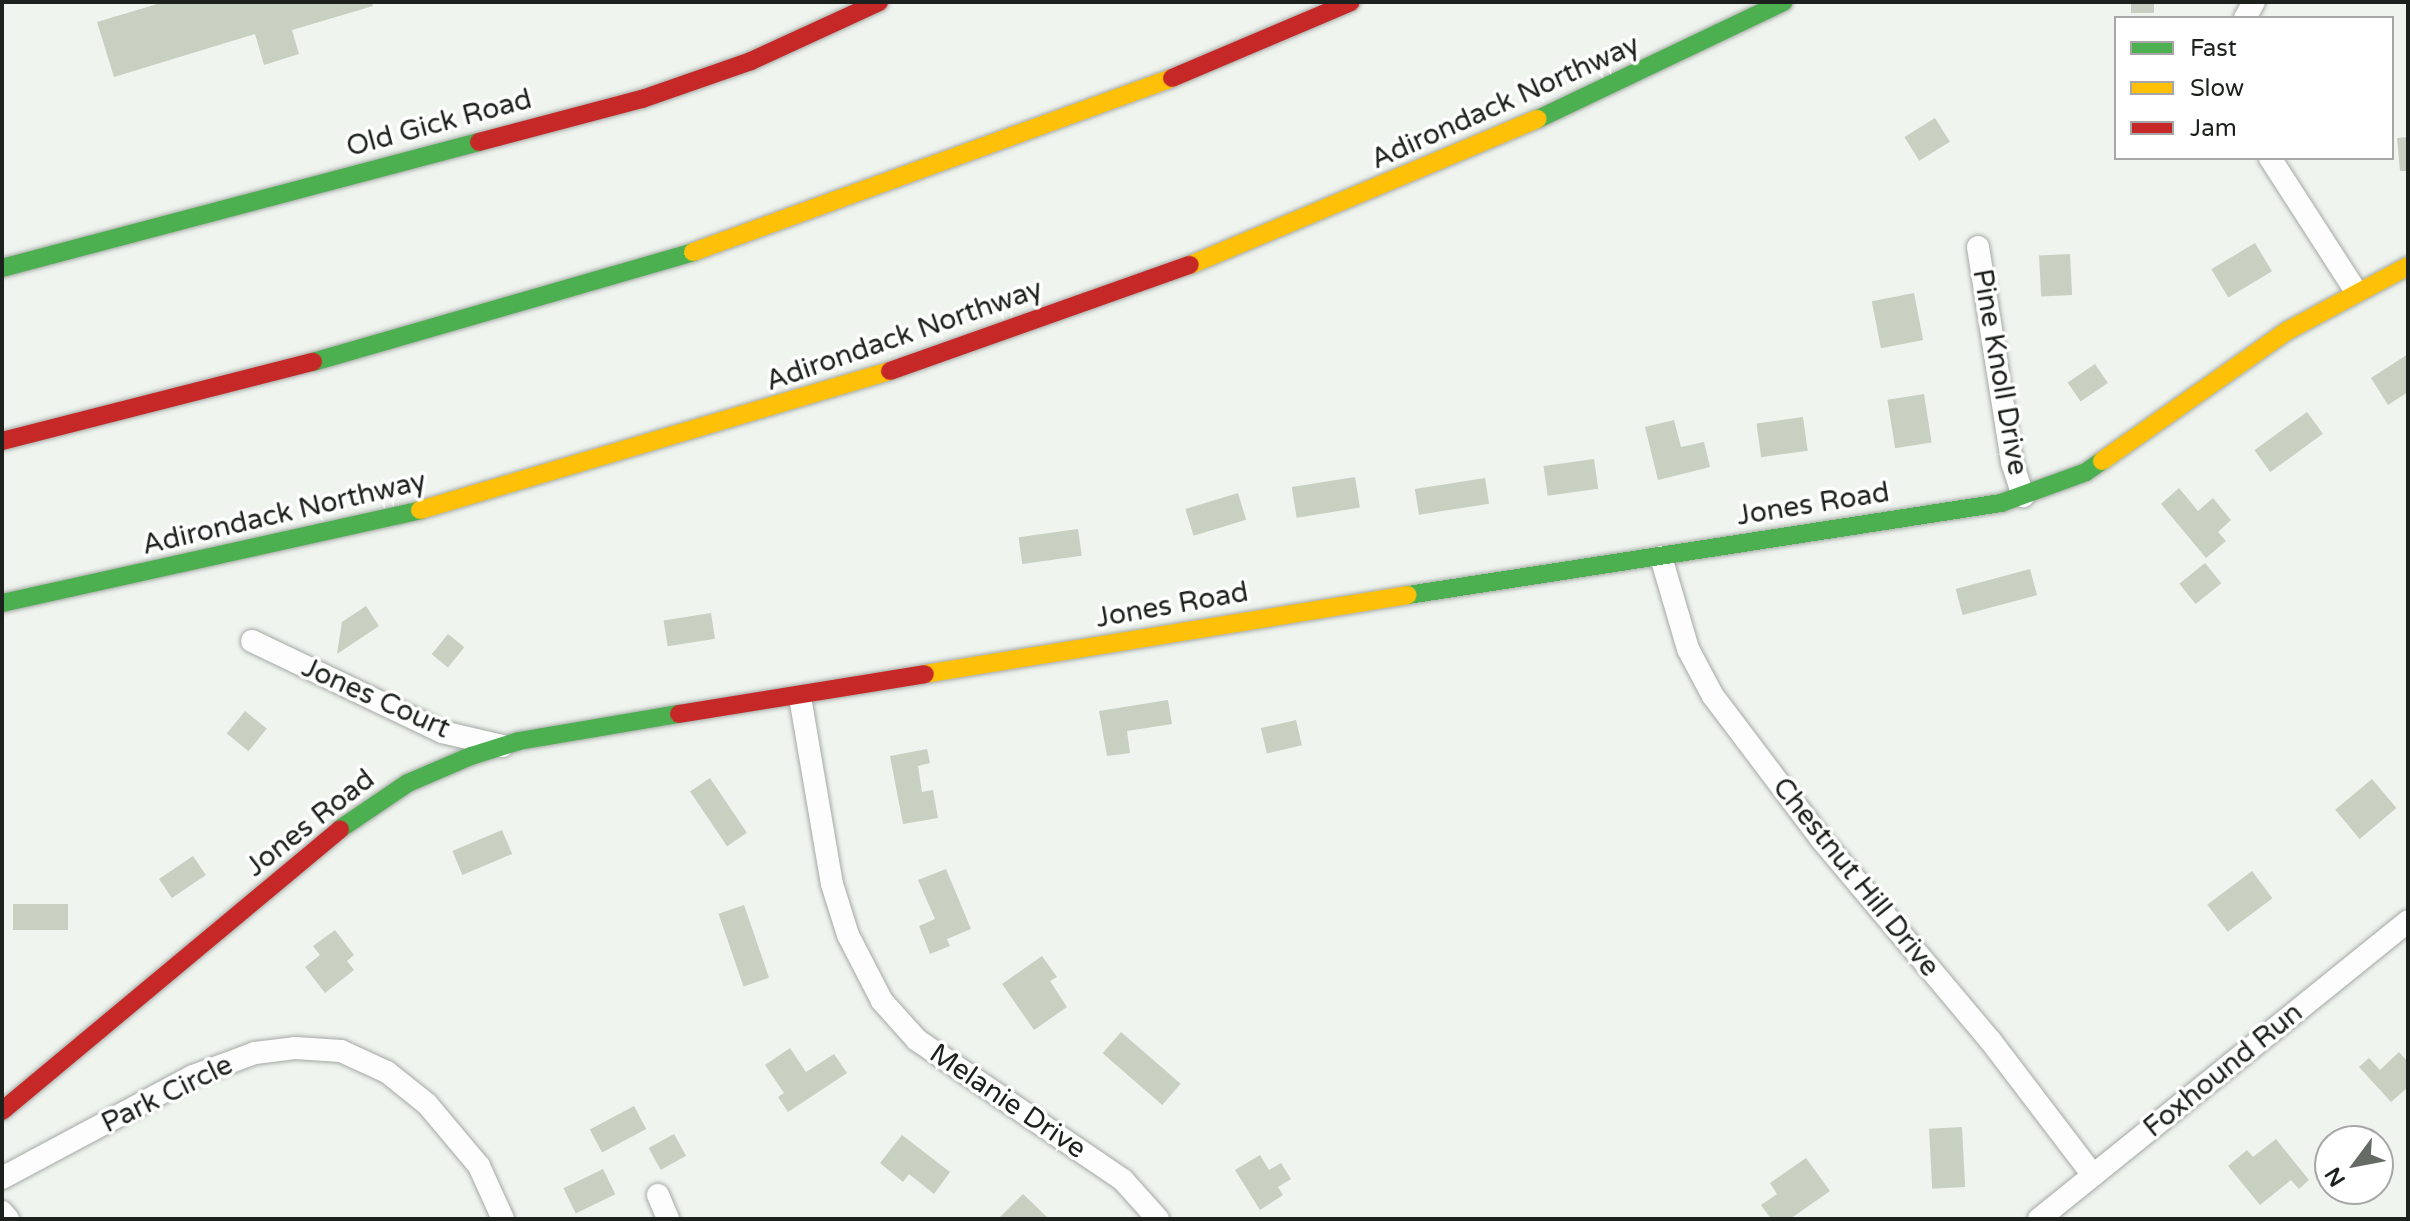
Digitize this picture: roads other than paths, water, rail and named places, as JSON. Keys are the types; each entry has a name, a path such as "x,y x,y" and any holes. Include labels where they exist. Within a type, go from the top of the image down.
{"main road":[{"name":"Old Gick Road","path":"2,268 642,99 751,61 879,2"},
{"path":"2,441 413,336 675,258 1114,103 1351,2"},
{"name":"Adirondack Northway","path":"2,603 390,519 929,360 1199,262 1479,147 1783,2"},
{"name":"Jones Road","path":"2,1111 356,816 408,783 503,746 1266,617 1661,557 2023,496 2086,472 2287,331 2355,290 2408,266"}],"street":[{"path":"2271,160 2355,290"},
{"name":"Pine Knoll Drive","path":"1978,247 2012,462 2023,496"},
{"name":"Chestnut Hill Drive","path":"1661,557 1688,649 1713,696 1822,840 1990,1040 2093,1175"},
{"name":"Jones Court","path":"252,641 442,732 503,746"},
{"name":"Melanie Drive","path":"800,697 832,884 848,935 882,1001 917,1040 1111,1171 1158,1219"},
{"name":"Foxhound Run","path":"2039,1219 2408,921"},
{"name":"Park Circle","path":"2,1178 193,1076 255,1053 295,1048 341,1051 387,1072 427,1104 479,1166 503,1219"},
{"path":"658,1195 668,1219"},
{"path":"2,1212 8,1219"}]}
